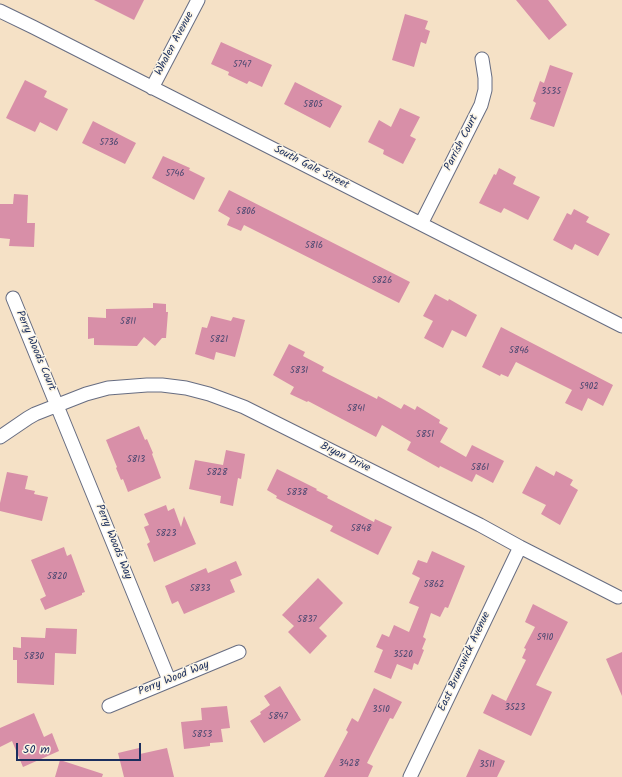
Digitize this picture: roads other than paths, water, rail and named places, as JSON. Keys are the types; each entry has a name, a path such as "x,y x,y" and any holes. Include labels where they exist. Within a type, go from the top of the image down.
{"street":[{"name":"Whalen Avenue","path":"152,88 198,0"},
{"name":"South Gale Street","path":"0,11 622,326"},
{"name":"Parrish Court","path":"421,224 481,105 485,90 482,59"},
{"name":"Perry Woods Court","path":"12,298 57,405"},
{"name":"Bryan Drive","path":"57,405 86,394 124,386 162,385 186,388 209,394 244,407 480,525 618,597"},
{"path":"0,436 28,418 57,405"},
{"name":"Perry Woods Way","path":"57,405 170,680"},
{"name":"East Brunswick Avenue","path":"410,777 520,547"},
{"name":"Perry Wood Way","path":"110,706 240,652"}]}
